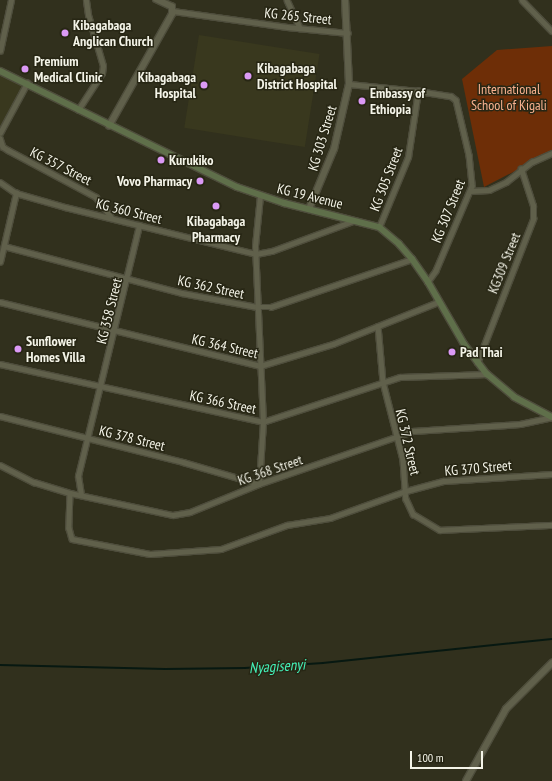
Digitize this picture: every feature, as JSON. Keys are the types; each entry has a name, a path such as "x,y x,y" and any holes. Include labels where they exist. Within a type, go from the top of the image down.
{"main road":[{"name":"KG 19 Avenue","path":"0,71 27,83 109,126 236,187 260,196 379,227 399,244 412,259 428,282 438,302 477,363 487,374 514,397 552,417"}],"street":[{"path":"0,51 10,0"},
{"path":"78,110 102,74 103,66 88,15 86,0"},
{"path":"109,126 174,11 172,7 157,0"},
{"path":"287,0 300,28"},
{"name":"KG 303 Street","path":"309,209 334,150 350,84 345,0"},
{"path":"522,0 552,31"},
{"name":"KG 265 Street","path":"174,11 348,33"},
{"path":"0,133 27,83"},
{"path":"350,84 418,91"},
{"name":"KG 307 Street","path":"418,91 451,96 456,100 472,174 470,191 436,271 428,282"},
{"name":"KG 305 Street","path":"379,227 408,157 418,91"},
{"name":"KG 357 Street","path":"0,138 3,147 96,197 111,217"},
{"path":"470,191 489,190 506,182 521,169 552,153"},
{"name":"KG309 Street","path":"477,363 533,219 533,206 521,169"},
{"name":"KG 360 Street","path":"0,182 16,193 256,254 272,251 356,220"},
{"path":"0,262 16,193"},
{"path":"259,484 263,422 257,307 256,254 260,196"},
{"name":"KG 358 Street","path":"82,495 78,476 128,279 139,225"},
{"name":"KG 362 Street","path":"4,246 222,302 257,307 271,307 412,259"},
{"name":"KG 364 Street","path":"0,302 260,366 292,358 438,302"},
{"name":"KG 372 Street","path":"378,326 383,382 395,436 403,460 408,507 413,514 440,530 552,525"},
{"name":"KG 366 Street","path":"0,364 100,388 263,422 318,406 400,377 487,374"},
{"name":"KG 378 Street","path":"0,416 259,484"},
{"name":"KG 368 Street","path":"0,465 34,482 70,493 173,515 190,512 259,484 395,436 426,430 520,424 552,417"},
{"name":"KG 370 Street","path":"70,493 69,528 72,539 150,554 221,549 287,525 347,513 406,491 452,479 552,474"},
{"path":"466,781 506,709 552,663"}],"shaded area":[{"name":"Kibagabaga Hospital","path":"199,35 319,54 305,147 184,128"},
{"path":"0,72 27,83 0,127"}],"green space":[{"name":"International School of Kigali","path":"552,46 552,152 484,187 462,79 497,50"}],"waterway":[{"name":"Nyagisenyi","path":"0,665 165,669 245,668 323,663 552,639"}],"place":[{"name":"Kibagabaga Anglican Church","path":"65,33"},
{"name":"Premium Medical Clinic","path":"25,69"},
{"name":"Kibagabaga District Hospital","path":"248,76"},
{"name":"Kibagabaga Hospital","path":"204,85"},
{"name":"Embassy of Ethiopia","path":"362,101"},
{"name":"Kurukiko","path":"161,160"},
{"name":"Vovo Pharmacy","path":"200,181"},
{"name":"Kibagabaga Pharmacy","path":"216,206"},
{"name":"Sunflower Homes Villa","path":"18,349"},
{"name":"Pad Thai","path":"452,352"}]}
